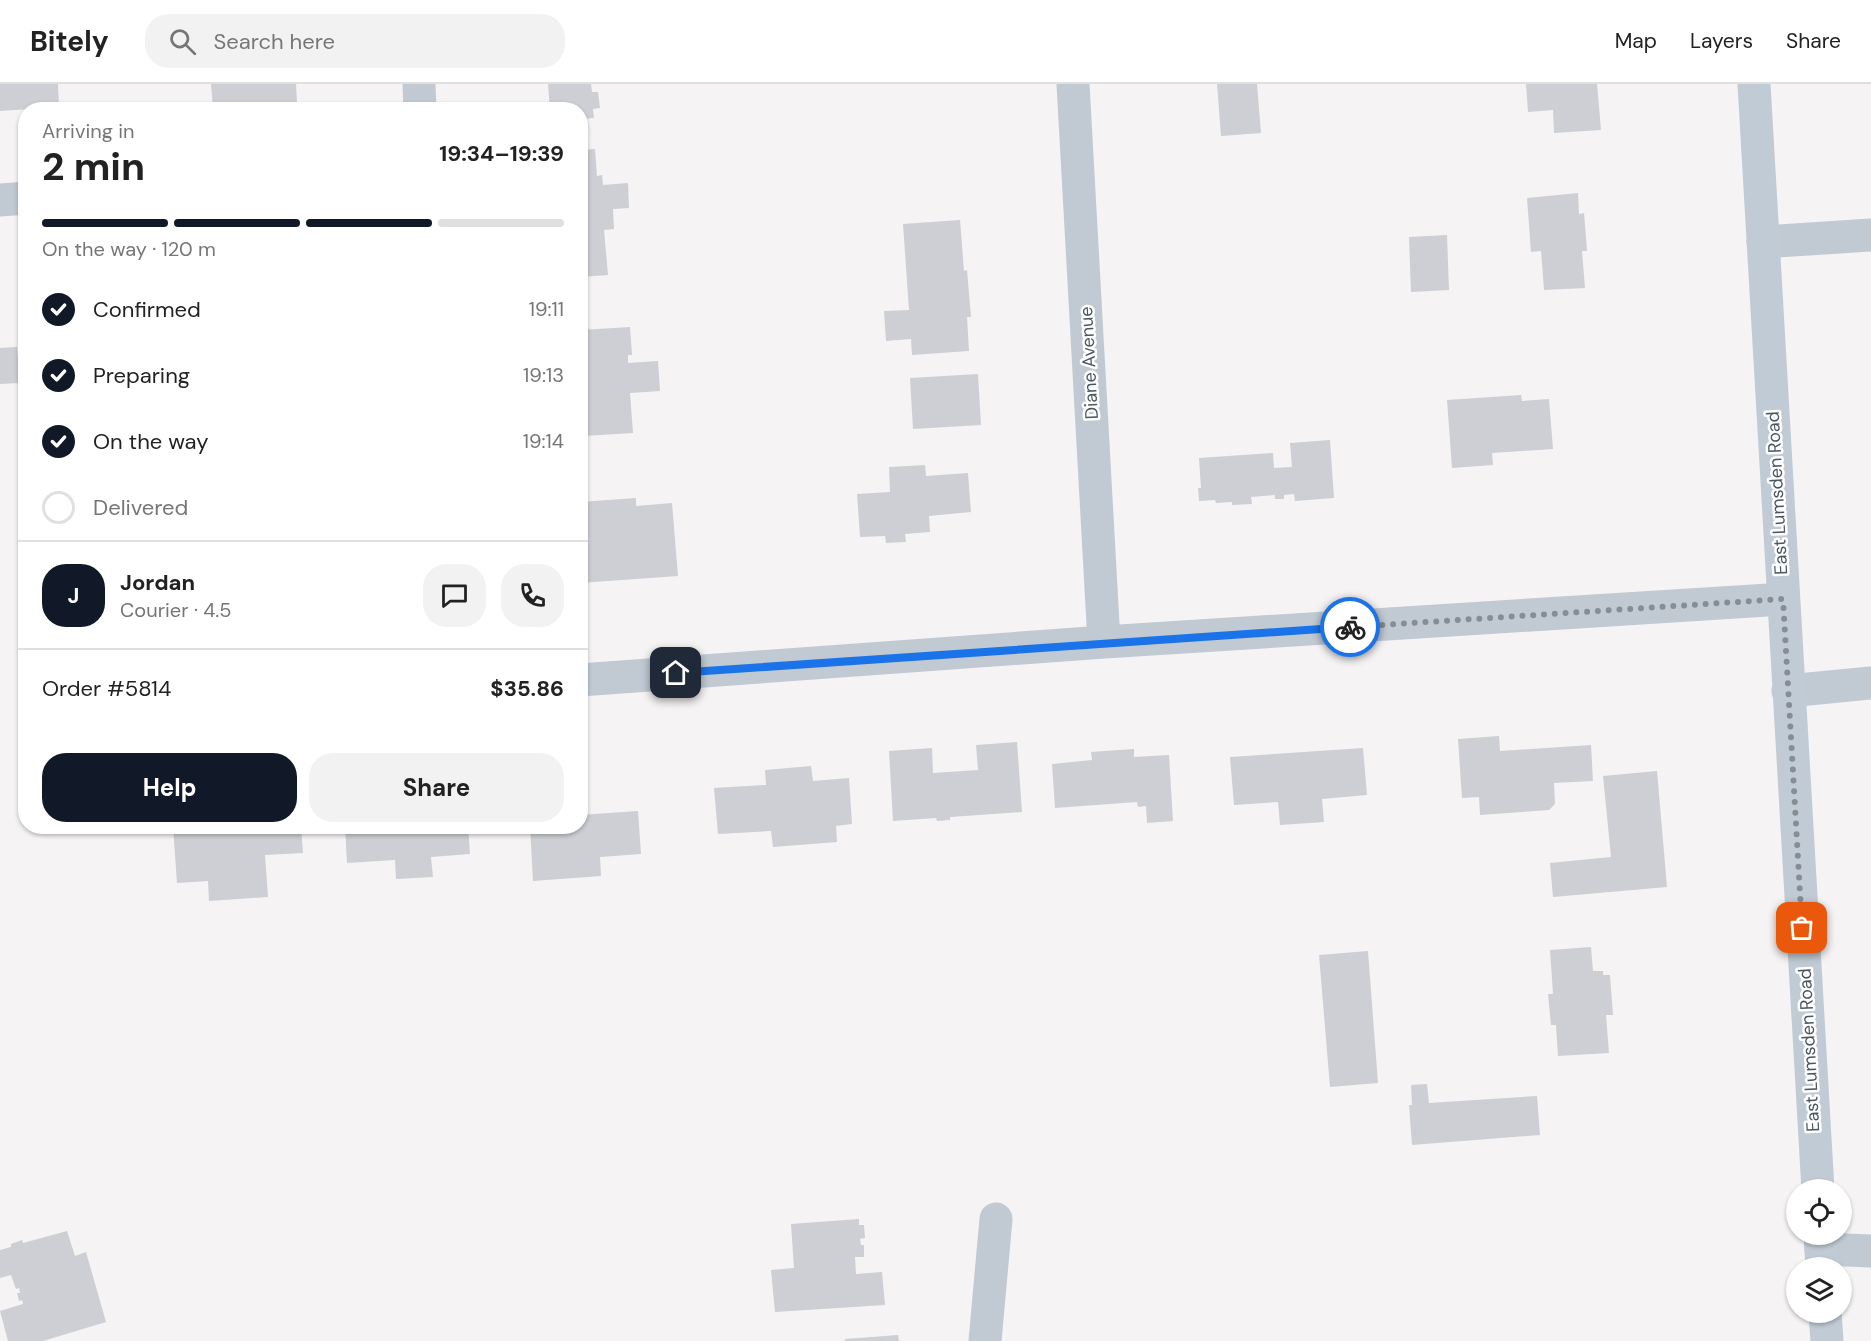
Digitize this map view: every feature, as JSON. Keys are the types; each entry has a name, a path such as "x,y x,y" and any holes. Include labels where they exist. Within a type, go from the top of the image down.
{"street":[{"path":"419,84 420,102"},
{"name":"Diane Avenue","path":"1072,84 1104,642"},
{"name":"East Lumsden Road","path":"1754,84 1817,1179"},
{"path":"0,200 18,199"},
{"path":"1763,242 1871,235"},
{"path":"588,679 1104,642 1783,599"},
{"path":"1788,691 1871,683"},
{"path":"985,1341 996,1219"},
{"path":"1821,1250 1871,1251"},
{"path":"1826,1323 1827,1341"}],"building":[{"path":"0,84 58,84 59,102 18,102 18,110 0,111"},
{"path":"211,84 296,84 297,102 212,102"},
{"path":"548,84 591,84 592,92 598,92 600,108 593,109 594,118 588,118 588,102 549,102"},
{"path":"1217,84 1257,84 1261,133 1221,136"},
{"path":"1526,84 1597,84 1601,130 1554,133 1553,110 1528,112"},
{"path":"588,149 595,149 597,176 602,175 603,185 628,183 629,208 613,209 614,229 604,230 608,275 588,276"},
{"path":"1578,193 1579,214 1584,213 1587,251 1582,251 1585,288 1544,290 1541,251 1531,252 1527,198"},
{"path":"960,220 971,317 967,317 969,351 912,355 911,339 886,341 884,311 909,310 903,224"},
{"path":"1447,235 1449,290 1411,292 1409,237"},
{"path":"630,327 632,355 628,355 628,363 658,361 660,391 630,393 633,433 588,436 588,330"},
{"path":"17,347 18,383 0,384 0,348"},
{"path":"978,374 981,425 913,429 910,378"},
{"path":"1521,395 1522,401 1549,399 1553,449 1492,453 1493,465 1452,468 1447,400"},
{"path":"1330,440 1334,498 1295,501 1294,494 1284,495 1284,499 1275,499 1275,495 1251,497 1252,504 1232,505 1232,502 1199,501 1198,488 1201,488 1199,458 1273,453 1274,468 1292,467 1290,443"},
{"path":"925,465 926,476 968,473 971,512 929,516 930,532 905,534 906,542 886,543 885,536 860,537 857,494 890,492 889,467"},
{"path":"636,498 636,506 672,503 678,576 588,582 588,501"},
{"path":"1499,736 1500,751 1591,745 1593,781 1554,783 1555,804 1549,810 1480,815 1479,797 1462,798 1458,739"},
{"path":"1017,742 1022,812 950,817 950,820 937,821 936,818 893,821 889,751 932,748 933,773 978,770 976,745"},
{"path":"1363,748 1367,795 1322,799 1324,822 1280,825 1278,802 1234,805 1230,757"},
{"path":"1134,749 1134,757 1169,755 1173,821 1147,823 1146,806 1138,807 1137,802 1055,808 1052,764 1092,760 1091,752"},
{"path":"811,766 813,781 849,778 852,824 836,826 837,842 773,847 771,831 718,834 714,788 766,785 765,770"},
{"path":"1657,771 1667,887 1553,897 1550,863 1611,857 1603,776"},
{"path":"638,811 641,854 600,857 601,876 533,881 530,834 588,834 588,814"},
{"path":"174,834 302,834 303,853 265,855 268,897 209,901 208,881 177,883"},
{"path":"345,834 469,834 470,854 431,857 433,877 396,879 395,860 347,863"},
{"path":"1591,947 1593,971 1603,971 1603,975 1610,975 1613,1015 1606,1015 1609,1053 1558,1056 1556,1025 1551,1025 1548,994 1553,994 1550,950"},
{"path":"1368,951 1378,1083 1330,1087 1319,955"},
{"path":"1427,1084 1429,1103 1537,1096 1540,1135 1412,1145 1409,1105 1412,1105 1411,1085"},
{"path":"859,1219 859,1225 864,1225 865,1238 860,1239 861,1245 864,1245 864,1257 855,1257 856,1274 882,1272 885,1305 775,1312 771,1270 794,1268 791,1224"},
{"path":"67,1231 75,1256 86,1252 106,1322 43,1341 8,1341 0,1311 23,1304 22,1300 19,1301 17,1293 20,1293 19,1288 16,1289 11,1275 0,1278 0,1250 11,1247 11,1244 22,1240 23,1243"},
{"path":"898,1335 899,1341 845,1341 845,1339"}],"way so far":[{"path":"1350,627 1783,599 1802,928"}],"route":[{"path":"676,673 1350,627"}]}
